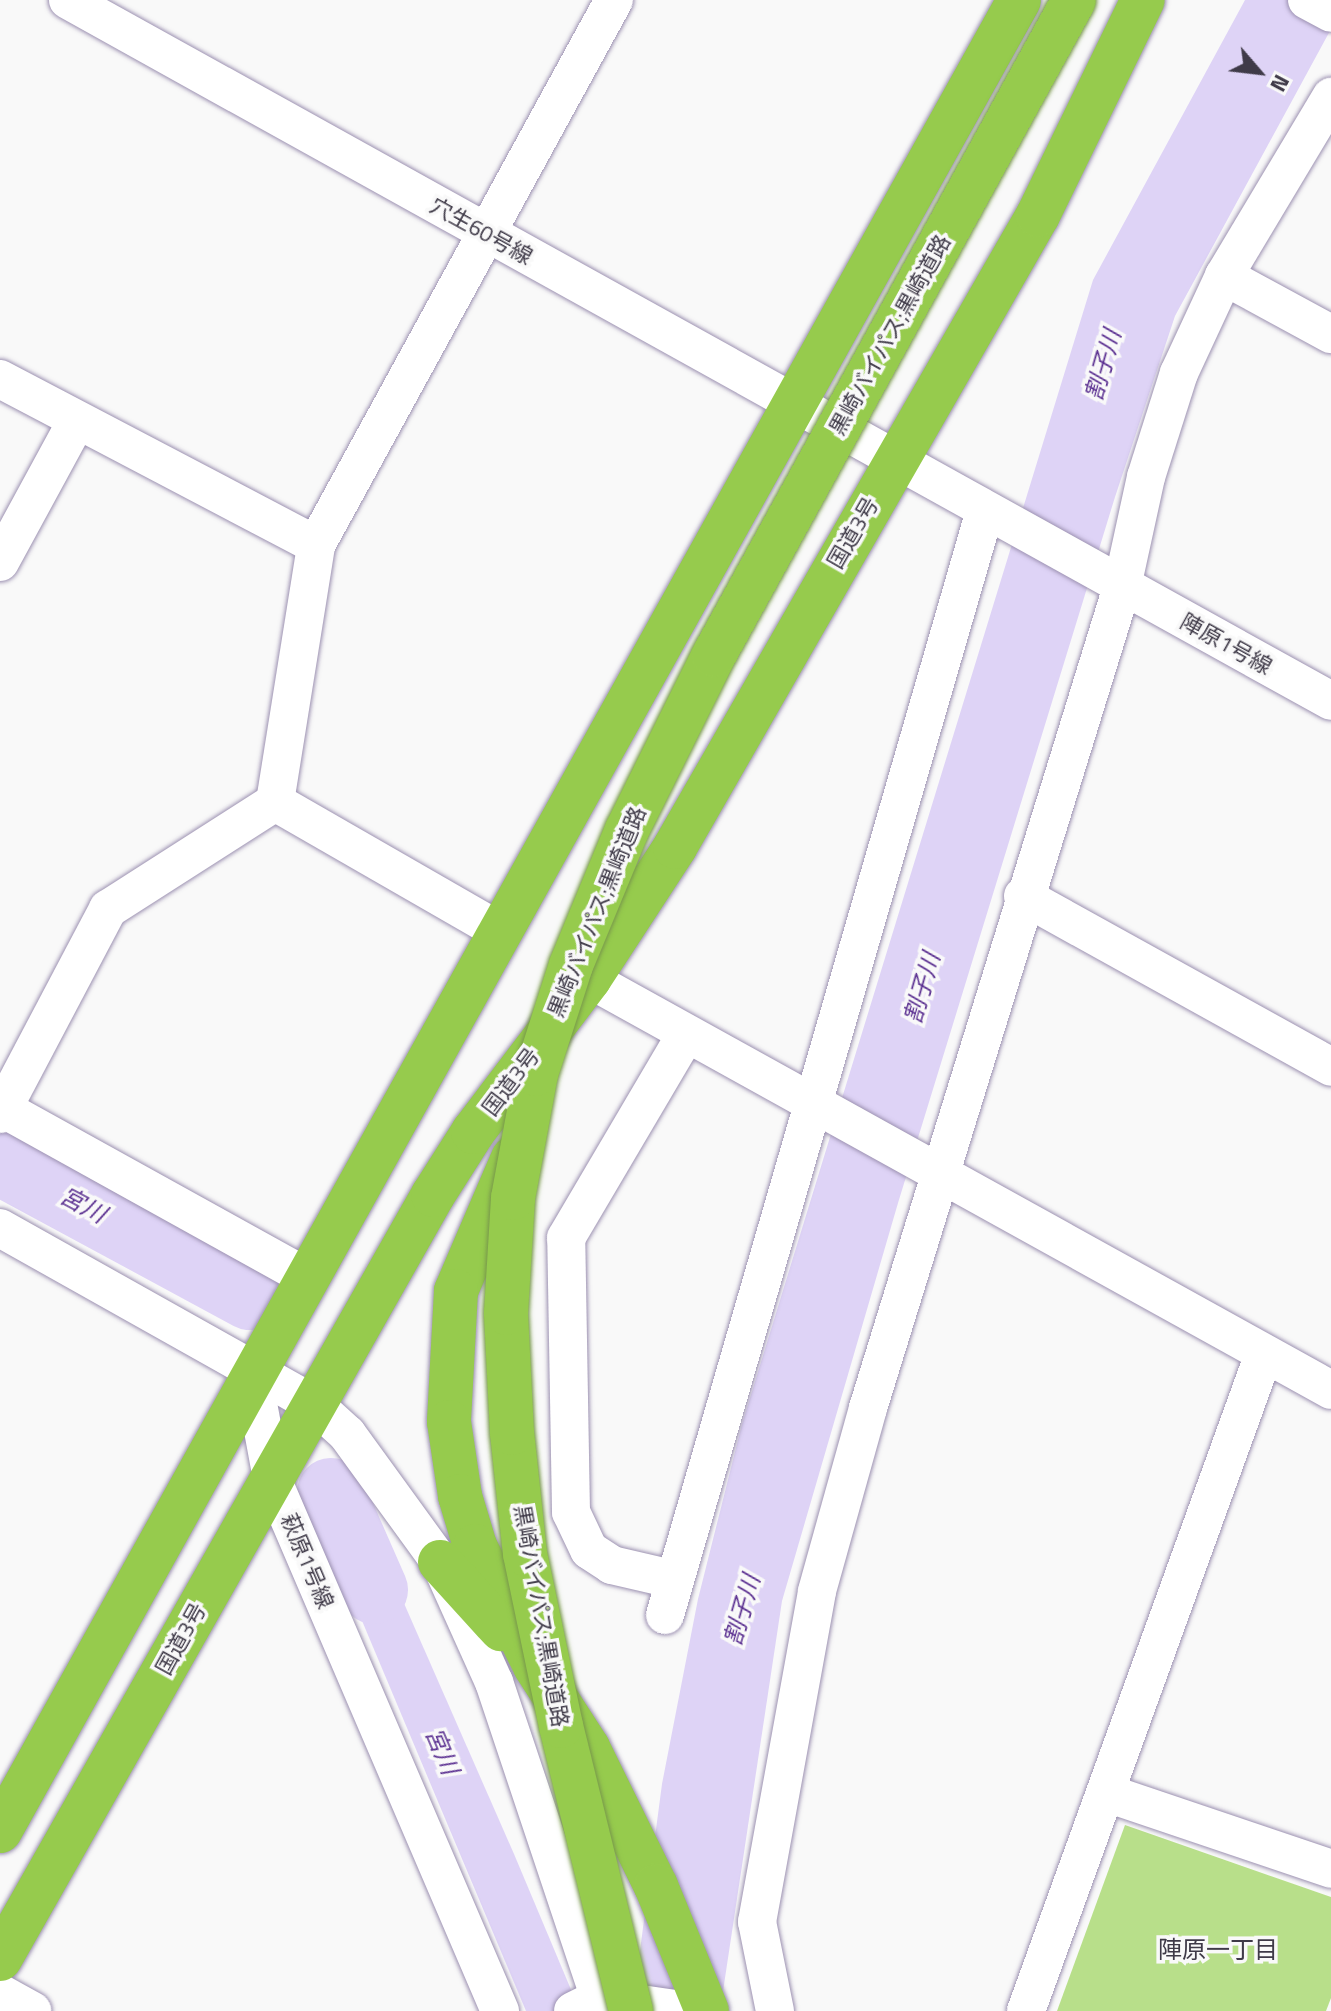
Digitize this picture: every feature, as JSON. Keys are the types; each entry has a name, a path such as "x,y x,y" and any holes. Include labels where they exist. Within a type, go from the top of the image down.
{"highway":[{"path":"0,1831 252,1371 309,1278 499,931 1019,0"},
{"name":"黒崎バイパス;黒崎道路","path":"614,2006 525,1554 512,1433 506,1313 513,1198 536,1074 571,965 627,830 714,655 1074,0"},
{"name":"国道3号","path":"0,1959 314,1404 473,1132 589,979 675,847 1038,215 1143,0"},
{"path":"535,1666 475,1546 460,1496 449,1422 450,1357 456,1291 589,979"},
{"path":"440,1562 535,1666"},
{"name":"黒崎バイパス;黒崎道路","path":"535,1666 588,1748 656,1886 707,2011"}],"street":[{"name":"穴生60号線","path":"68,0 896,458 993,516"},
{"path":"309,1278 1,1110 108,909 275,802 316,545 614,0"},
{"path":"1307,0 1331,13"},
{"path":"775,2011 757,1922 817,1591 934,1168 1023,896 1110,580 1179,373 1224,276 1331,97"},
{"path":"1224,276 1331,334"},
{"path":"0,379 76,422 316,545"},
{"path":"0,562 76,422"},
{"path":"665,1615 672,1579 819,1107 993,516"},
{"name":"陣原1号線","path":"993,516 1331,701"},
{"path":"275,802 499,931"},
{"path":"1023,896 1331,1067"},
{"path":"589,979 685,1036 934,1168 1331,1390"},
{"path":"672,1579 612,1565 589,1550 571,1512 566,1238 685,1036"},
{"path":"0,1228 314,1404 347,1434 440,1562 494,1682 614,2006 689,2011"},
{"path":"1026,2011 1264,1354"},
{"name":"萩原1号線","path":"252,1371 272,1479 500,2011"},
{"path":"1107,1793 1331,1869"},
{"path":"0,1993 32,2011"}],"green space":[{"path":"1125,1825 1331,1897 1331,1998 1326,2011 1057,2011"}],"water":[{"name":"割子川","path":"1245,0 1331,0 1331,29 1175,316 1115,497 898,1203 782,1601 720,2011 632,2011 662,1784 698,1599 742,1424 1093,280"},
{"path":"349,1478 580,2011 526,2011 323,1528"}],"waterway":[{"name":"宮川","path":"0,1161 250,1296"},
{"name":"宮川","path":"331,1492 374,1590"}],"district":[{"name":"陣原一丁目","path":"1218,1950"}]}
